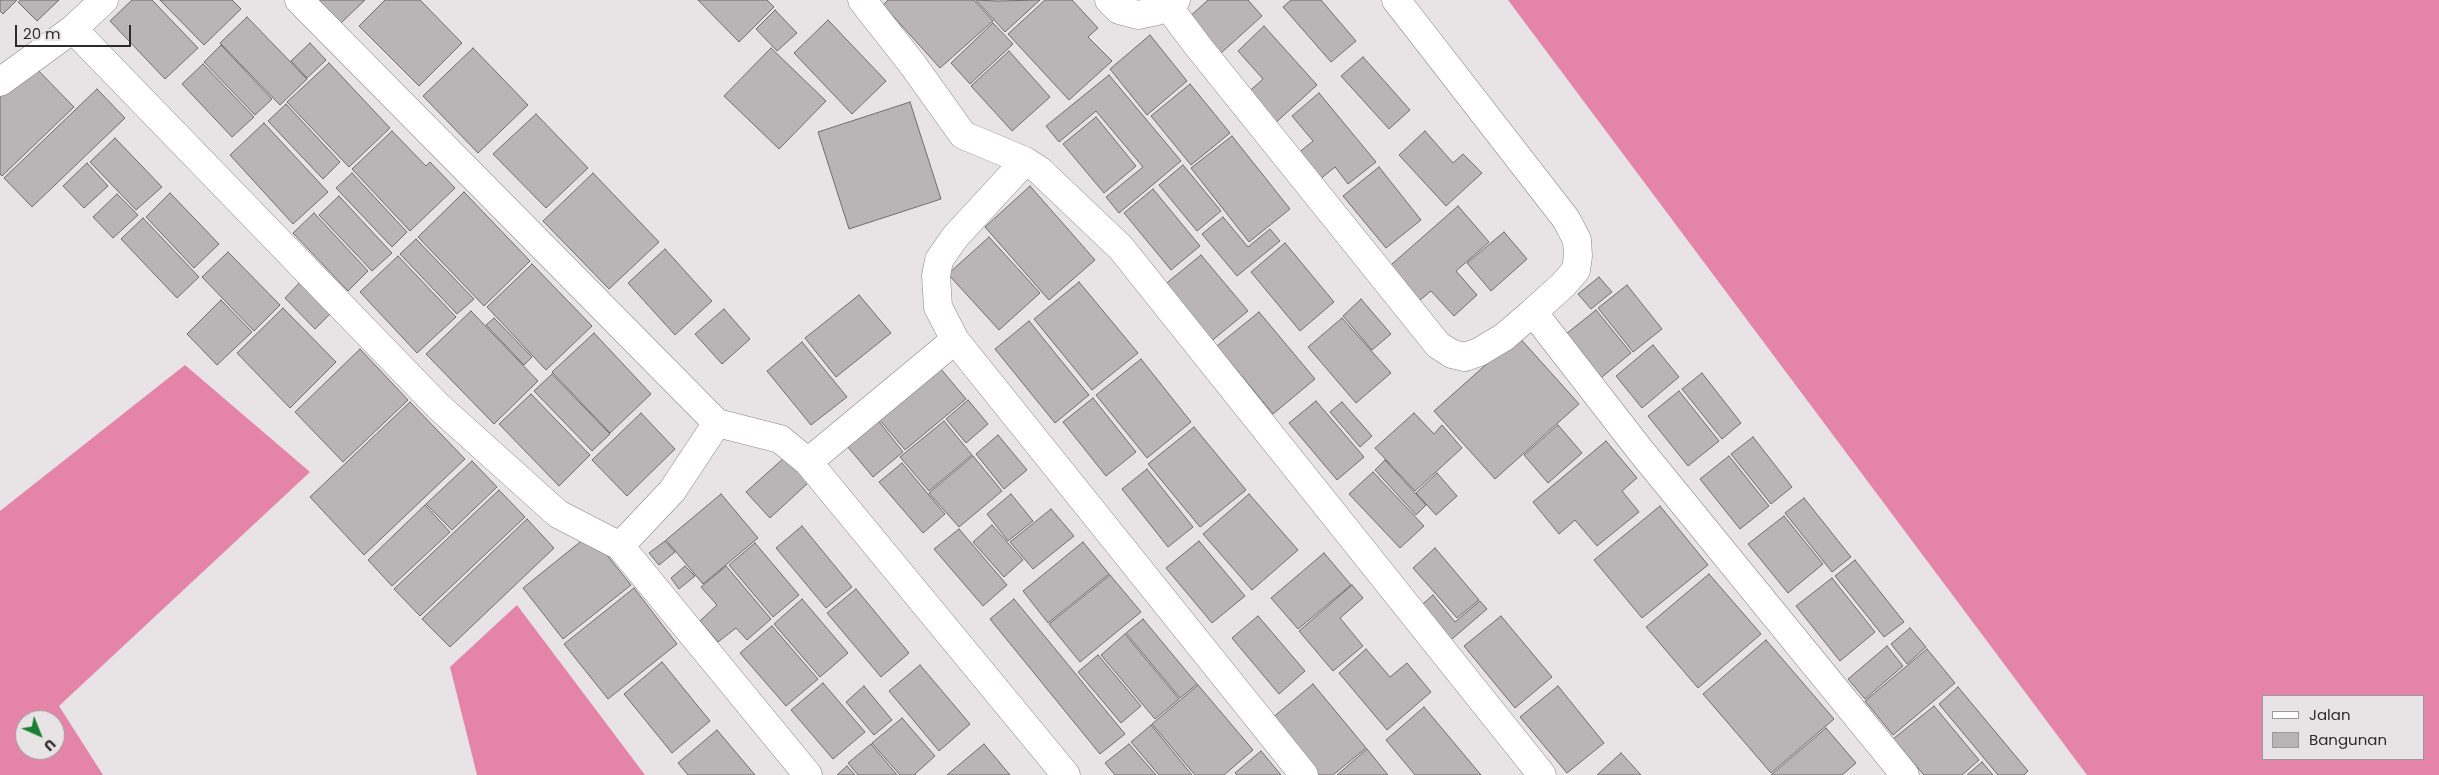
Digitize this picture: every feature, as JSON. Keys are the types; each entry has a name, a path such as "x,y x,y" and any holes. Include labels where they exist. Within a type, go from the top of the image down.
{"street":[{"path":"0,82 73,28 104,0"},
{"path":"298,0 717,424 780,440 808,462 1066,775"},
{"path":"862,0 913,65 963,135 1026,161 1039,170 1121,248 1542,775"},
{"path":"1109,0 1120,10 1138,15 1157,11 1172,3 1196,46 1438,345 1452,354 1465,357 1479,352 1504,337 1564,285 1576,270 1578,256 1577,240 1566,219 1396,0"},
{"path":"73,28 439,406 558,514 620,546 808,775"},
{"path":"1026,161 955,237 939,260 936,276 938,307 955,340 1304,775"},
{"path":"1533,312 1640,450 1905,775"},
{"path":"808,462 955,340"},
{"path":"620,546 672,491 717,424"}],"shaded area":[{"path":"1508,0 2439,0 2439,775 2087,775"},
{"path":"185,365 310,472 59,706 62,710 15,710 15,760 65,760 65,715 103,775 0,775 0,511"},
{"path":"517,605 645,775 477,775 450,667"}],"building":[{"path":"0,0 17,0 3,14 0,11"},
{"path":"21,0 59,0 37,21 18,2"},
{"path":"132,0 152,0 198,48 165,79 110,21"},
{"path":"160,0 232,0 241,9 204,45"},
{"path":"319,0 365,0 341,23"},
{"path":"385,0 420,0 462,43 419,86 359,26"},
{"path":"698,0 767,0 774,7 739,42"},
{"path":"888,0 974,0 993,21 940,68 883,5"},
{"path":"976,0 997,1 1040,0 1005,32"},
{"path":"1045,0 1072,0 1098,28 1088,37 1112,61 1069,100 1008,34"},
{"path":"1208,0 1248,0 1262,16 1220,54 1187,19"},
{"path":"1291,0 1321,0 1356,41 1331,62 1283,7"},
{"path":"775,10 797,33 777,51 756,29"},
{"path":"247,17 307,79 280,105 220,43"},
{"path":"828,20 886,81 852,114 794,53"},
{"path":"993,23 1013,44 970,84 951,63"},
{"path":"1264,26 1317,85 1272,126 1244,96 1263,79 1238,51"},
{"path":"1150,35 1187,81 1147,115 1110,69"},
{"path":"310,43 326,60 307,78 291,61"},
{"path":"221,45 272,99 255,115 204,62"},
{"path":"473,48 528,105 478,153 423,96"},
{"path":"771,48 826,101 779,149 724,96"},
{"path":"1009,51 1050,97 1012,131 971,86"},
{"path":"1363,57 1410,110 1389,129 1341,76"},
{"path":"31,63 74,107 2,176 0,174 0,93"},
{"path":"329,63 390,128 349,167 287,102"},
{"path":"203,64 254,117 232,137 182,84"},
{"path":"1109,75 1181,161 1119,213 1106,197 1143,167 1096,111 1059,142 1046,126"},
{"path":"1190,84 1230,133 1191,165 1151,116"},
{"path":"97,89 125,118 32,207 4,178"},
{"path":"1319,93 1376,162 1348,184 1335,167 1318,181 1296,155 1313,141 1292,116"},
{"path":"910,102 941,199 849,229 818,132"},
{"path":"286,104 340,162 323,179 268,121"},
{"path":"536,114 588,168 546,208 493,154"},
{"path":"1096,117 1136,166 1104,193 1063,144"},
{"path":"264,123 328,192 293,224 230,155"},
{"path":"392,131 426,166 430,162 455,188 410,231 352,169"},
{"path":"1425,131 1453,163 1463,154 1482,173 1446,206 1399,155"},
{"path":"1232,136 1290,209 1249,242 1191,168"},
{"path":"115,138 162,187 136,210 90,162"},
{"path":"87,163 108,186 84,208 63,186"},
{"path":"1183,165 1221,211 1197,231 1159,185"},
{"path":"1379,167 1421,220 1386,248 1343,196"},
{"path":"352,173 407,232 392,247 336,188"},
{"path":"593,173 659,242 609,289 543,221"},
{"path":"1030,186 1095,260 1049,300 985,227"},
{"path":"1153,189 1200,246 1171,270 1124,213"},
{"path":"464,192 530,261 484,306 418,237"},
{"path":"170,193 219,244 194,268 146,217"},
{"path":"117,194 138,215 113,238 93,217"},
{"path":"339,196 392,253 372,271 319,215"},
{"path":"1458,206 1489,242 1456,271 1477,295 1454,316 1431,291 1414,305 1384,271"},
{"path":"314,213 368,271 348,291 293,233"},
{"path":"1223,217 1248,247 1270,229 1280,241 1237,276 1202,234"},
{"path":"143,218 199,277 177,298 121,239"},
{"path":"1504,232 1527,259 1491,291 1467,263"},
{"path":"989,237 1040,293 999,330 948,274"},
{"path":"416,239 474,299 457,314 400,254"},
{"path":"1285,243 1334,302 1300,331 1251,272"},
{"path":"665,249 712,301 675,335 628,283"},
{"path":"228,252 280,305 254,331 202,277"},
{"path":"1201,255 1248,311 1209,343 1163,286"},
{"path":"398,256 456,317 417,353 360,292"},
{"path":"532,264 592,326 546,370 487,307"},
{"path":"1599,277 1612,292 1591,309 1578,294"},
{"path":"304,278 335,309 315,329 285,298"},
{"path":"1079,282 1138,353 1092,390 1034,319"},
{"path":"1627,285 1662,329 1633,352 1598,308"},
{"path":"859,295 891,333 836,377 805,338"},
{"path":"1361,299 1391,334 1372,350 1343,316"},
{"path":"221,300 252,332 217,365 187,334"},
{"path":"283,308 336,362 290,408 237,353"},
{"path":"724,309 750,339 722,364 695,334"},
{"path":"1596,310 1631,353 1596,382 1561,338"},
{"path":"471,311 538,381 494,424 426,354"},
{"path":"1259,312 1315,379 1273,414 1217,346"},
{"path":"494,318 532,357 524,365 486,325"},
{"path":"1342,318 1391,373 1356,403 1308,347"},
{"path":"1029,321 1089,395 1055,423 995,349"},
{"path":"594,333 651,394 610,433 552,372"},
{"path":"1518,336 1579,404 1495,479 1434,411"},
{"path":"802,342 847,397 811,425 767,371"},
{"path":"1653,345 1679,377 1642,408 1616,376"},
{"path":"360,349 408,400 343,462 295,412"},
{"path":"1141,359 1191,422 1147,458 1096,395"},
{"path":"935,362 966,399 905,450 874,413"},
{"path":"1702,373 1741,423 1722,439 1682,389"},
{"path":"552,374 610,434 592,451 534,391"},
{"path":"1679,391 1719,441 1688,466 1648,416"},
{"path":"531,394 590,455 559,486 499,424"},
{"path":"1093,398 1136,452 1106,476 1063,422"},
{"path":"968,400 988,424 966,443 946,419"},
{"path":"1316,401 1364,457 1337,480 1289,423"},
{"path":"410,402 465,459 364,555 310,497"},
{"path":"1342,402 1372,436 1360,447 1330,412"},
{"path":"641,413 675,449 627,496 592,460"},
{"path":"1414,413 1434,434 1442,425 1462,448 1415,491 1375,448"},
{"path":"873,414 903,452 873,477 842,440"},
{"path":"944,421 972,455 929,491 900,457"},
{"path":"1558,425 1582,453 1548,483 1524,455"},
{"path":"1194,427 1246,490 1200,527 1148,464"},
{"path":"998,435 1027,470 1004,489 976,454"},
{"path":"1753,437 1792,487 1771,504 1731,454"},
{"path":"1606,441 1637,478 1622,491 1639,512 1597,546 1575,520 1559,534 1533,502"},
{"path":"973,456 1002,491 959,527 929,493"},
{"path":"1729,456 1769,506 1740,529 1700,479"},
{"path":"785,457 808,483 770,518 746,492"},
{"path":"1385,460 1426,505 1416,515 1375,470"},
{"path":"472,461 497,487 452,530 426,504"},
{"path":"902,463 945,514 923,533 879,482"},
{"path":"1147,469 1193,527 1168,547 1122,489"},
{"path":"1373,472 1424,526 1400,548 1349,494"},
{"path":"1437,473 1457,496 1436,515 1416,493"},
{"path":"499,490 525,517 420,616 394,589"},
{"path":"721,494 758,538 703,584 666,540"},
{"path":"1011,494 1033,521 1008,541 987,514"},
{"path":"1249,494 1298,550 1252,590 1203,534"},
{"path":"1804,498 1851,557 1832,572 1785,513"},
{"path":"425,505 450,532 392,586 368,560"},
{"path":"1660,506 1708,565 1642,618 1594,560"},
{"path":"1051,509 1074,536 1033,569 1010,542"},
{"path":"1784,516 1823,564 1788,593 1748,544"},
{"path":"527,519 554,548 450,647 422,619"},
{"path":"992,525 1023,560 1004,577 973,542"},
{"path":"802,526 852,587 826,608 776,548"},
{"path":"959,529 1007,585 983,606 934,549"},
{"path":"590,534 631,585 563,639 523,588"},
{"path":"665,541 675,552 659,565 649,553"},
{"path":"1199,541 1245,596 1212,623 1166,568"},
{"path":"1083,542 1109,574 1048,623 1023,591"},
{"path":"755,543 799,595 773,617 729,565"},
{"path":"1435,548 1479,600 1457,618 1413,568"},
{"path":"1324,553 1351,585 1298,629 1271,598"},
{"path":"1855,560 1904,622 1884,637 1835,576"},
{"path":"685,566 695,576 679,589 671,578"},
{"path":"726,566 771,619 747,640 736,628 718,642 700,621 717,605 701,587"},
{"path":"1709,574 1761,634 1698,688 1646,627"},
{"path":"1110,575 1141,612 1080,662 1049,624"},
{"path":"1832,578 1875,632 1840,661 1796,606"},
{"path":"1352,585 1363,598 1340,618 1363,646 1333,671 1299,631"},
{"path":"634,588 677,644 608,699 564,644"},
{"path":"856,589 909,653 881,677 827,613"},
{"path":"1433,595 1455,622 1480,601 1487,609 1445,645 1416,610"},
{"path":"802,599 848,653 820,677 774,624"},
{"path":"1014,599 1125,734 1100,754 990,619"},
{"path":"1258,616 1305,671 1279,694 1232,638"},
{"path":"1501,616 1552,677 1515,708 1464,646"},
{"path":"1143,619 1197,684 1180,698 1126,633"},
{"path":"772,626 818,679 786,706 740,653"},
{"path":"1910,628 1926,647 1907,664 1891,644"},
{"path":"1125,634 1179,699 1155,719 1101,655"},
{"path":"1766,640 1834,719 1771,773 1703,694"},
{"path":"1887,646 1903,666 1865,699 1848,679"},
{"path":"1366,649 1390,677 1407,663 1431,692 1387,730 1339,673"},
{"path":"1927,649 1955,683 1893,735 1865,701"},
{"path":"1098,655 1141,706 1121,723 1078,672"},
{"path":"662,662 710,721 672,753 624,694"},
{"path":"920,665 970,724 939,751 889,691"},
{"path":"823,683 865,732 833,759 791,710"},
{"path":"1313,684 1366,748 1333,775 1316,775 1271,719"},
{"path":"1198,685 1253,750 1224,775 1195,775 1152,724"},
{"path":"864,686 892,720 874,735 846,702"},
{"path":"1558,686 1604,743 1567,773 1520,717"},
{"path":"1958,687 2028,771 2024,775 1998,775 1939,704"},
{"path":"1934,706 1979,760 1962,775 1924,775 1893,739"},
{"path":"1424,707 1481,775 1415,775 1386,740"},
{"path":"902,718 935,756 916,775 900,775 872,743"},
{"path":"1151,725 1192,775 1159,775 1131,742"},
{"path":"1826,728 1856,763 1842,775 1771,775"},
{"path":"717,730 755,775 688,775 678,763"},
{"path":"871,744 897,775 858,775 848,763"},
{"path":"984,744 1010,775 947,775"},
{"path":"1129,744 1156,775 1115,775 1105,763"},
{"path":"1367,749 1388,775 1337,775"},
{"path":"1261,751 1281,775 1237,775 1235,773"},
{"path":"1621,753 1641,775 1597,775"},
{"path":"1982,762 1993,775 1967,775"},
{"path":"847,766 855,775 837,775"}]}
